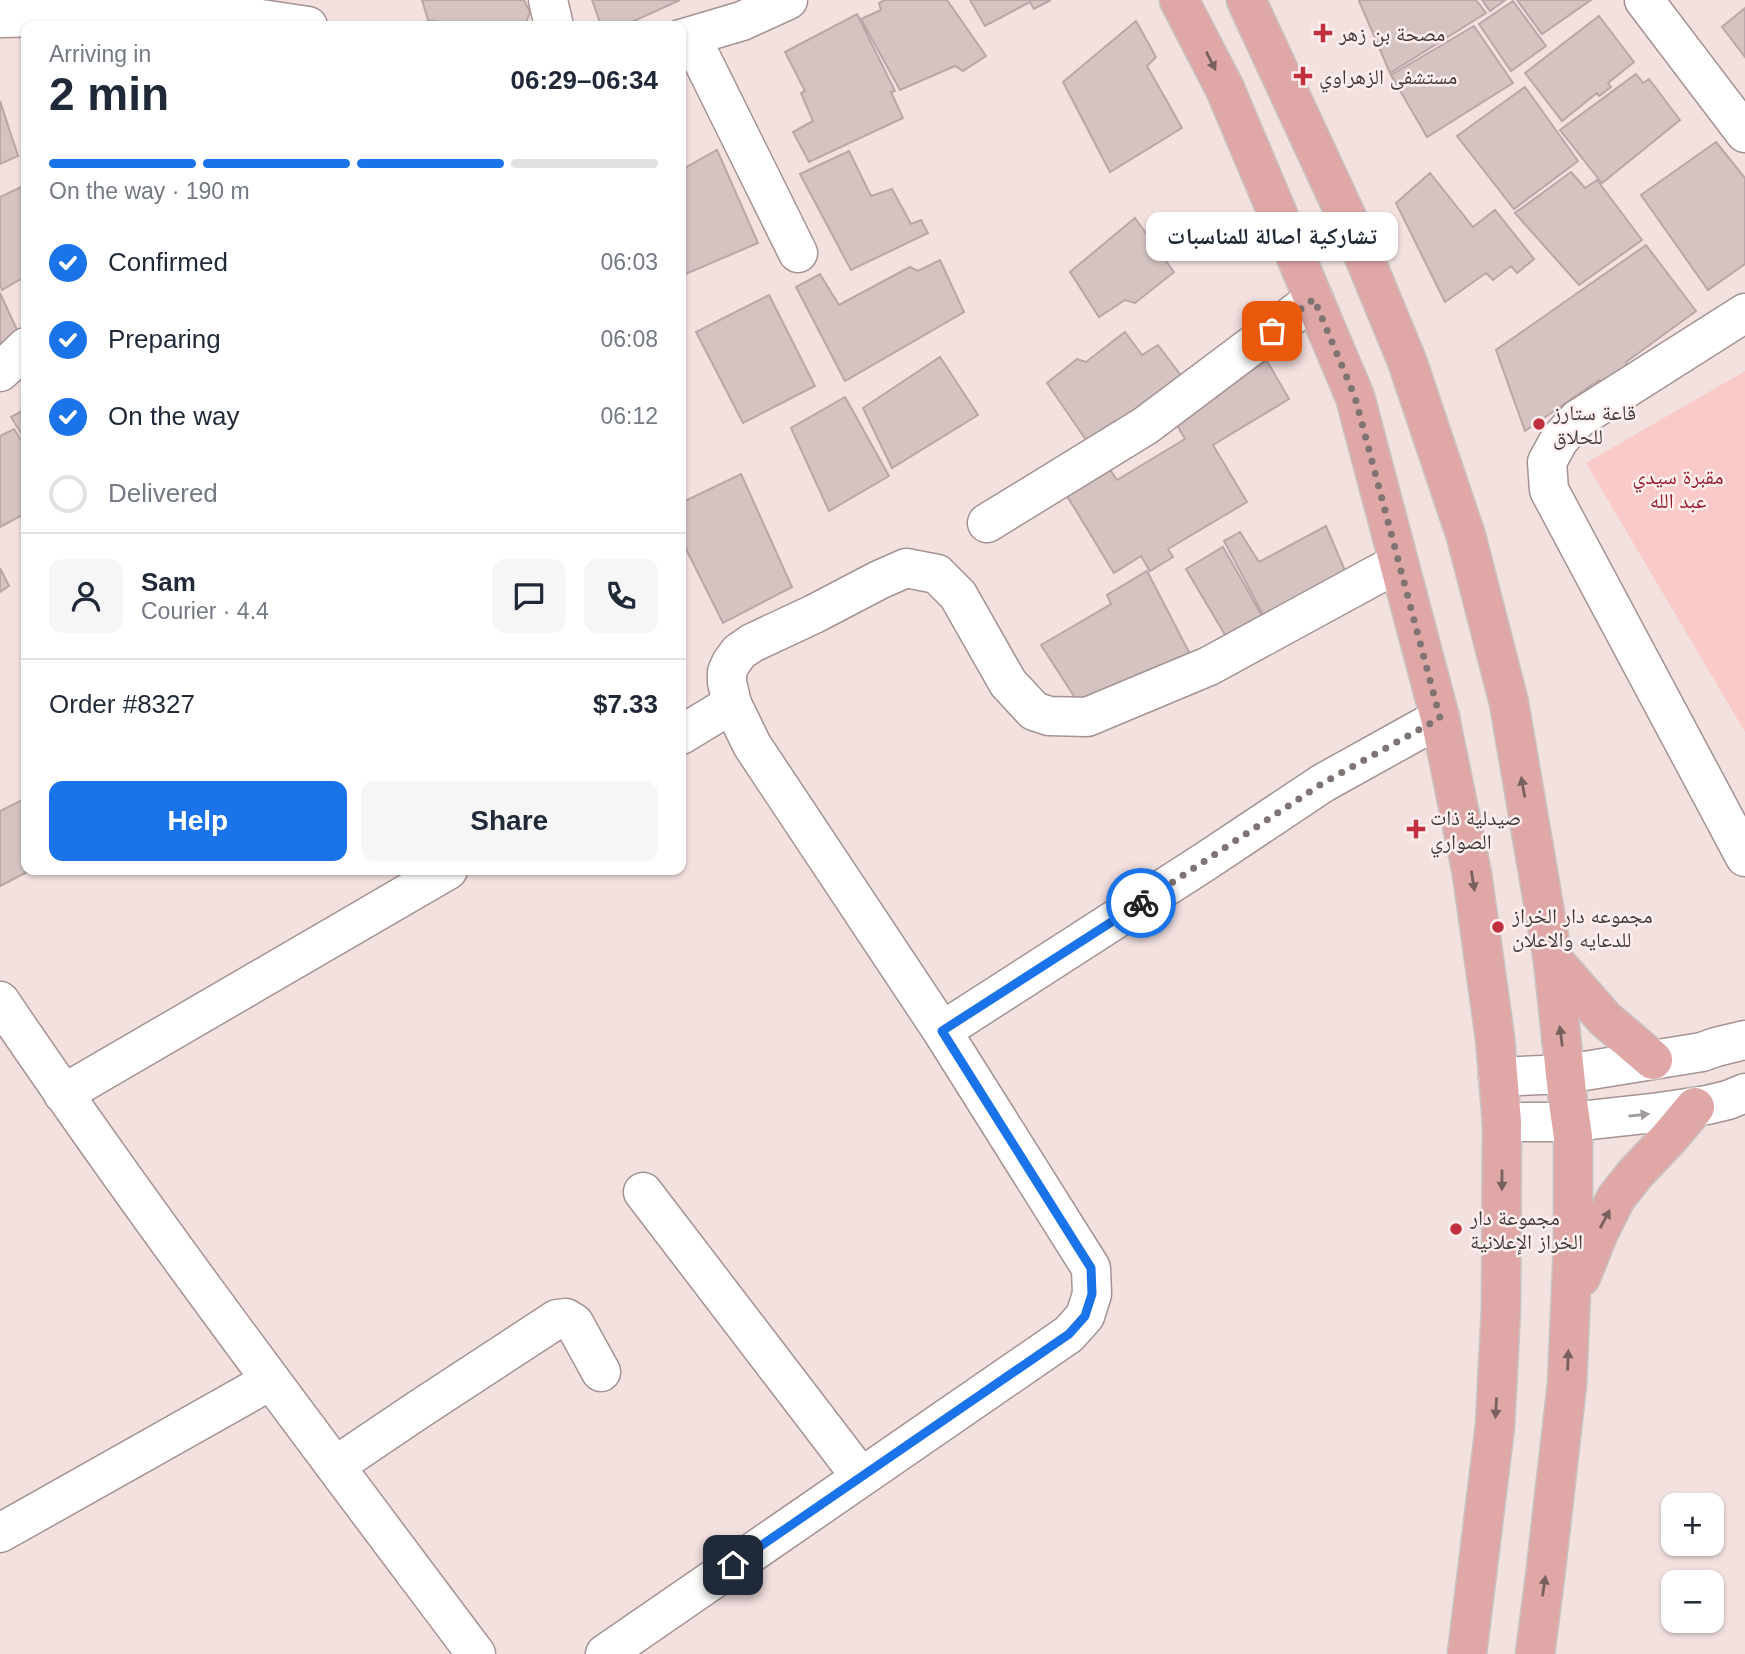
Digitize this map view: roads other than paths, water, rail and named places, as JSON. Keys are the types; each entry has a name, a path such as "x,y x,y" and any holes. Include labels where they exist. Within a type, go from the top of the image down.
{"main road":[{"path":"1179,0 1225,89 1355,397 1440,718 1472,874 1495,1038 1502,1122 1501,1309 1495,1426 1467,1654"},
{"path":"1246,0 1355,235 1407,361 1466,536 1509,703 1553,960 1573,1150 1567,1384 1535,1654"},
{"path":"1553,960 1605,1019 1653,1060"},
{"path":"1571,1305 1599,1231 1616,1198 1669,1138 1728,1101"}],"street":[{"path":"548,0 553,21"},
{"path":"788,0 742,21 686,38 798,253"},
{"path":"1644,0 1745,132"},
{"path":"0,18 156,8 275,21"},
{"path":"987,523 1145,426 1314,299"},
{"path":"1745,313 1578,419 1559,440 1547,462 1549,490 1745,857"},
{"path":"0,372 21,352"},
{"path":"605,1654 1069,1334 1085,1316 1092,1294 1091,1268 942,1031 752,745 732,704 727,682 731,663 739,652 752,643 906,568 937,574 958,595 1009,683 1034,711 1049,716 1087,717 1209,666 1398,563"},
{"path":"686,731 732,704"},
{"path":"942,1031 1323,783 1440,718"},
{"path":"63,1094 440,875"},
{"path":"0,1001 63,1094 270,1381 476,1654"},
{"path":"1498,1077 1566,1074 1702,1052 1730,1043 1745,1017"},
{"path":"1502,1122 1571,1122 1728,1101"},
{"path":"643,1192 861,1477"},
{"path":"335,1466 557,1319 566,1318 574,1323 601,1371"},
{"path":"0,1533 270,1381"}],"place":[{"name":"مصحة بن زهر","path":"1323,33"},
{"name":"مستشفى الزهراوي","path":"1303,76"},
{"name":"تشاركية اصالة للمناسبات","path":"1272,331"},
{"name":"قاعة ستارز للحلاق","path":"1539,424"},
{"name":"صيدلية ذات الصواري","path":"1416,829"},
{"name":"مجموعه دار الخراز للدعايه والاعلان","path":"1498,927"},
{"name":"مجموعة دار الخراز اﻹعلانية","path":"1456,1229"}],"park label":[{"name":"مقبرة سيدي عبد الله","path":"1678,488"}]}
